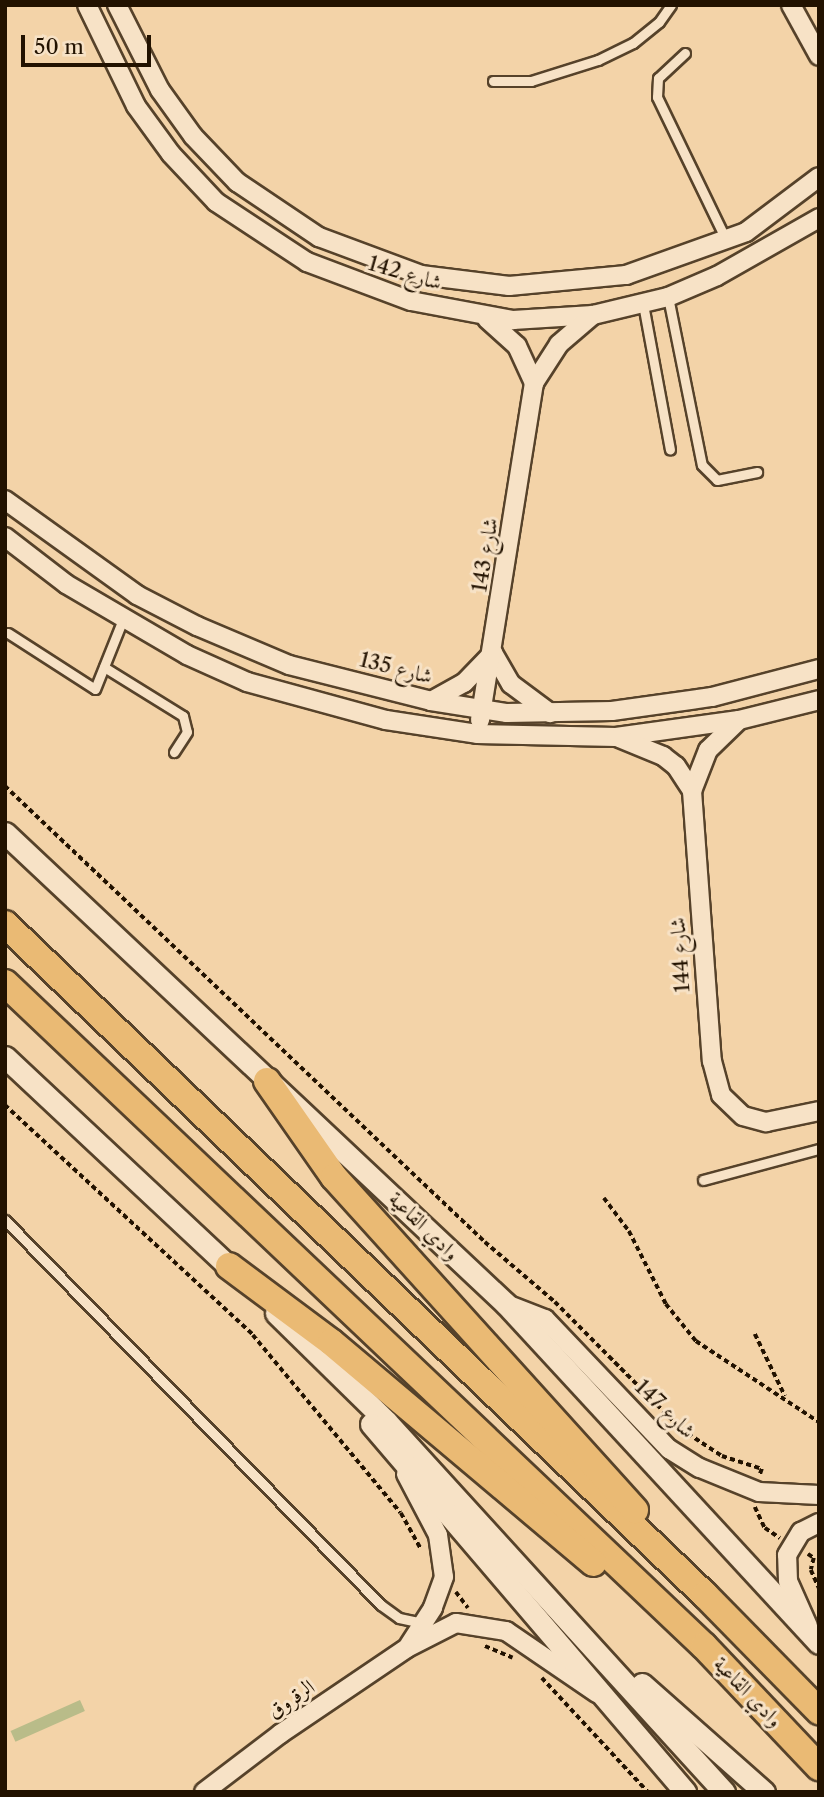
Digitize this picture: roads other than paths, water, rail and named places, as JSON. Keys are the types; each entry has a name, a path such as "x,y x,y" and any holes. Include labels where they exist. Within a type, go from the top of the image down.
{"main road":[{"name":"وادي القاعية","path":"5,924 705,1595 817,1709"},
{"name":"وادي القاعية","path":"5,983 704,1646 819,1767"},
{"path":"267,1081 334,1177 605,1473 705,1595"},
{"path":"229,1266 331,1342 758,1703"}],"street":[{"name":"شارع 142","path":"87,5 136,106 171,154 216,202 255,231 340,277 411,300 485,317 513,320 593,315 668,297 717,276 819,218"},
{"name":"شارع 142","path":"117,5 160,90 194,136 237,182 270,208 362,256 421,275 536,285 626,275 726,241 768,220 819,177"},
{"path":"791,5 819,57"},
{"name":"شارع 143","path":"477,734 493,653 534,383 553,351 593,315"},
{"path":"485,317 517,346 534,383"},
{"name":"شارع 135","path":"5,500 137,595 197,626 289,665 431,701 482,709 550,713 612,711 712,697 819,670"},
{"path":"8,542 123,620 247,682 386,720 477,734 616,737 739,720 819,699"},
{"path":"431,701 464,683 493,653 511,684 550,713"},
{"name":"شارع 144","path":"739,720 708,750 692,791 710,1051 721,1094 734,1111 766,1122 819,1111"},
{"path":"616,737 663,756 676,766 692,791"},
{"name":"وادي القاعية","path":"5,833 506,1304 815,1639"},
{"path":"5,1057 229,1266 386,1421 608,1661 724,1792"},
{"name":"شارع 147","path":"506,1304 545,1319 669,1449 700,1468 755,1491 819,1495"},
{"path":"307,1343 393,1451 597,1693 685,1792"},
{"name":"الرقروق","path":"393,1451 438,1535 444,1577 433,1608 407,1648"},
{"path":"815,1639 788,1581 791,1544 801,1532 819,1523"},
{"name":"الرقروق","path":"204,1792 280,1734 440,1628 481,1624 506,1631 597,1693"},
{"path":"608,1661 670,1707 764,1792"}],"lane":[{"path":"493,81 531,80 598,60 633,43 659,22 671,5"},
{"path":"685,53 659,78 657,97 726,241"},
{"path":"668,297 702,465 717,480 757,471"},
{"path":"643,304 670,450"},
{"path":"8,633 90,688 97,686 123,620"},
{"path":"104,667 183,716 187,732 174,752"},
{"path":"703,1180 819,1149"},
{"path":"5,1220 381,1605 399,1618 422,1623"}]}
